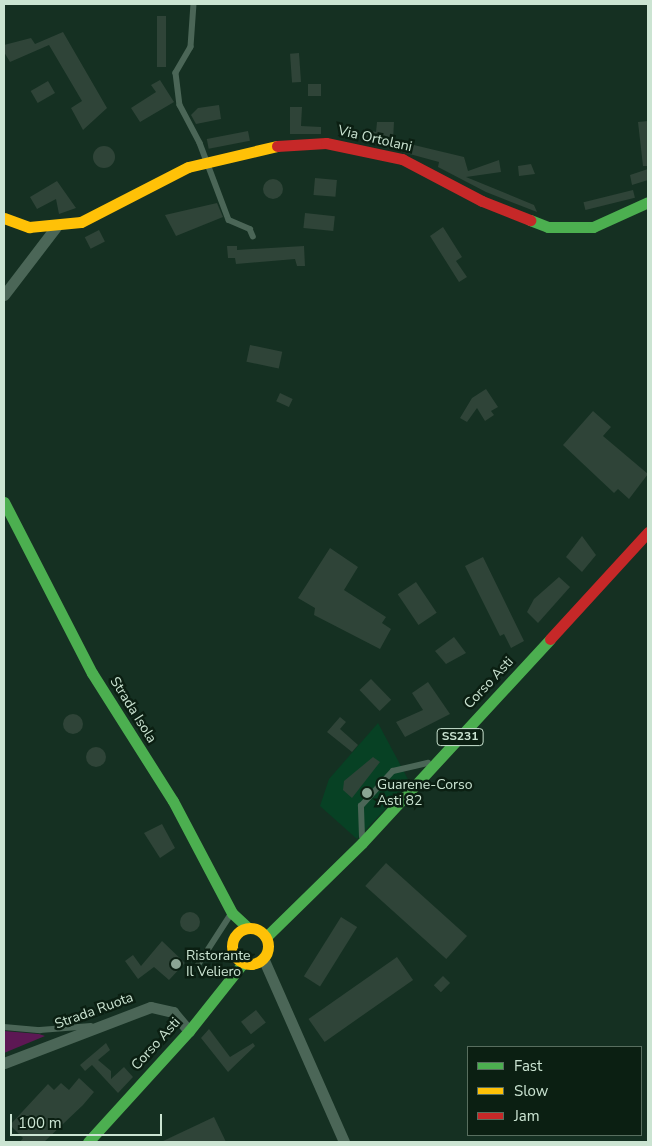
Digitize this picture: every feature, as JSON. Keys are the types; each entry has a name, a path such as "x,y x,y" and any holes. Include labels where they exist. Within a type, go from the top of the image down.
{"street":[{"name":"Via Ortolani","path":"4,218 29,227 56,228 80,222 206,161 284,144 363,149 425,168 482,201 548,226 593,227 648,202"},
{"path":"4,295 56,228"},
{"name":"Strada Isola","path":"4,502 92,673 173,801 232,913 247,927"},
{"name":"Corso Asti","path":"266,937 362,843 648,532"},
{"path":"263,958 243,963 234,955 231,943 236,933 247,927 266,937 263,958 344,1142"},
{"name":"Corso Asti","path":"88,1142 189,1031 243,963"},
{"name":"Strada Ruota","path":"4,1063 100,1025 161,1007 189,1031"}],"lane":[{"path":"194,4 191,47 176,72 180,105 206,161 229,220 250,229 253,236"},
{"path":"362,843 361,806 393,771 438,761"},
{"path":"198,965 232,913"},
{"path":"4,1027 40,1030 100,1025"}],"shaded area":[{"path":"378,723 410,783 357,839 320,806 329,779"},
{"path":"4,1031 39,1034 45,1036 4,1053"}],"building":[{"path":"157,16 166,16 166,67 157,67"},
{"path":"63,32 107,108 83,130 71,108 82,101 49,45 10,62 4,52 4,45 31,38 35,44"},
{"path":"299,53 301,82 292,83 290,54"},
{"path":"160,80 174,102 140,122 131,108 156,92 151,85"},
{"path":"48,81 55,93 38,103 31,91"},
{"path":"308,84 321,84 321,96 308,96"},
{"path":"219,105 221,119 196,124 191,115 198,108"},
{"path":"290,107 302,107 301,126 321,127 321,134 290,134"},
{"path":"648,121 648,166 643,166 638,122"},
{"path":"377,122 394,122 393,140 464,157 468,171 499,160 501,172 466,177 534,205 537,212 486,192 438,167 439,162 362,141 364,129 376,132"},
{"path":"248,131 250,141 209,149 207,139"},
{"path":"104,146 114,153 115,157 108,167 104,168 94,161 93,157 100,147"},
{"path":"531,164 535,174 519,176 518,166"},
{"path":"648,169 648,180 632,185 630,175"},
{"path":"315,178 337,180 335,197 314,195"},
{"path":"273,179 280,182 283,189 280,196 273,199 266,196 263,189 266,182"},
{"path":"57,181 76,208 59,214 56,199 37,209 30,197"},
{"path":"633,190 635,198 585,210 584,202"},
{"path":"217,203 223,217 176,236 165,215"},
{"path":"305,213 335,216 333,231 303,228"},
{"path":"443,227 462,257 456,261 467,277 459,282 430,236"},
{"path":"99,230 105,242 91,249 85,237"},
{"path":"227,246 237,246 237,250 304,246 305,266 297,266 295,259 236,264 235,258 228,258"},
{"path":"250,345 282,352 279,368 246,362"},
{"path":"486,389 498,407 491,411 494,415 485,421 477,408 467,422 460,418 472,398"},
{"path":"280,393 293,399 289,407 276,401"},
{"path":"593,411 611,427 603,436 648,474 629,499 618,489 614,493 563,445"},
{"path":"582,536 596,555 582,572 566,557"},
{"path":"330,548 358,567 344,590 386,617 382,623 391,629 380,649 314,615 315,608 298,598"},
{"path":"483,557 524,641 511,648 504,634 500,636 465,566"},
{"path":"559,577 570,587 538,623 527,612 534,599"},
{"path":"416,582 437,613 418,625 398,594"},
{"path":"454,637 466,653 446,664 435,651"},
{"path":"371,679 391,700 380,711 359,690"},
{"path":"428,682 450,714 405,737 396,722 423,710 412,693"},
{"path":"73,714 80,717 83,724 80,731 73,734 66,731 63,724 66,717"},
{"path":"340,717 346,722 340,729 358,745 352,752 327,732"},
{"path":"92,747 100,747 106,753 106,761 100,767 92,767 86,761 86,753"},
{"path":"373,757 380,762 352,798 343,790 344,781"},
{"path":"162,824 175,848 160,858 144,833"},
{"path":"386,863 467,936 446,959 365,886"},
{"path":"190,912 197,915 200,922 197,929 190,932 183,929 180,922 183,915"},
{"path":"341,917 357,927 320,986 304,976"},
{"path":"162,941 185,963 169,980 154,967 138,979 125,961 133,955 141,966"},
{"path":"397,957 413,980 325,1042 309,1019"},
{"path":"443,976 450,983 441,992 434,985"},
{"path":"256,1010 266,1023 251,1034 241,1022"},
{"path":"209,1029 230,1057 253,1043 255,1046 228,1072 201,1038"},
{"path":"106,1043 110,1050 98,1060 111,1071 111,1079 124,1067 133,1077 118,1093 92,1065 85,1071 80,1065"},
{"path":"79,1078 94,1092 83,1105 44,1142 20,1142 23,1138 10,1125 48,1084 54,1090 61,1083 69,1090"},
{"path":"214,1117 226,1142 161,1142"}],"traffic: fast":[{"path":"530,220 548,227 593,227 648,202"},
{"path":"4,502 92,673 173,801 232,913 247,927"},
{"path":"266,937 362,843 550,639"},
{"path":"88,1142 189,1031 243,963"}],"traffic: slow":[{"path":"4,218 29,227 81,222 188,167 277,146"},
{"path":"250,928 257,929 263,933 267,939 268,946 267,953 263,959 257,963 250,964 243,963 237,959 233,953 232,946 233,939 237,933 243,929 250,928"}],"traffic: jam":[{"path":"277,146 326,143 402,159 482,201 530,220"},
{"path":"550,639 648,532"}],"place":[{"name":"Guarene-Corso Asti 82","path":"367,793"},
{"name":"Ristorante Il Veliero","path":"176,964"}]}
